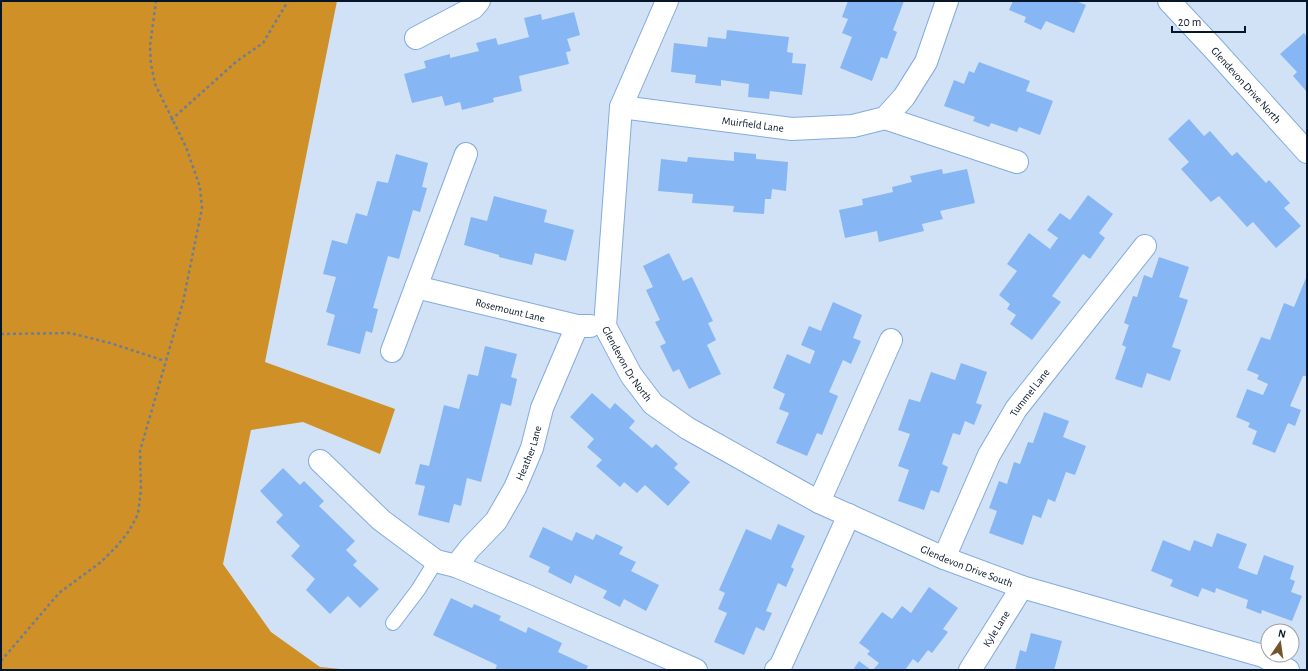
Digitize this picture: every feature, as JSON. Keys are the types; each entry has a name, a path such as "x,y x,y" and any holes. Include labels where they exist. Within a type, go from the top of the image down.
{"street":[{"path":"416,38 473,8 478,1"},
{"path":"621,107 667,1"},
{"path":"947,1 926,62 904,97 885,118 1017,162"},
{"name":"Glendevon Drive North","path":"1169,1 1307,152"},
{"name":"Muirfield Lane","path":"621,107 792,129 853,126 885,118"},
{"name":"Glendevon Dr North","path":"621,107 605,326 631,375 653,404 687,428 819,502"},
{"path":"392,351 466,154"},
{"name":"Tummel Lane","path":"944,558 989,455 1016,409 1145,246"},
{"name":"Rosemount Lane","path":"416,287 577,326 605,326"},
{"name":"Heather Lane","path":"446,563 470,548 496,521 515,488 532,448 542,408 577,326"},
{"path":"819,502 891,340"},
{"path":"320,461 381,520 446,563 696,670"},
{"name":"Glendevon Drive South","path":"819,502 944,558 1022,587 1260,663"},
{"path":"776,670 781,665 849,515"},
{"name":"Kyle Lane","path":"970,670 1022,587"},
{"name":"Glendevon Drive South","path":"1261,663 1288,670"}],"lane":[{"path":"393,623 418,590 446,563"}],"path":[{"path":"1,661 59,593 101,562 117,546 134,523 138,514 141,489 140,451 183,302 202,208 200,187 186,147 171,120 155,84 151,64 150,46 156,1"},
{"path":"171,120 237,61 263,43 288,1"},
{"path":"1,334 70,333 110,343 165,361"}],"shaded area":[{"path":"1,1 337,1 265,362 395,409 380,454 303,422 251,430 223,564 271,632 320,667 351,670 1,670"}],"building":[{"path":"848,1 904,1 893,30 897,32 887,59 881,57 872,81 840,68 852,37 842,33 848,19 842,17"},
{"path":"1013,1 1076,1 1086,5 1074,33 1046,21 1041,30 1024,22 1026,17 1009,10"},
{"path":"574,12 580,35 567,39 571,51 566,52 569,64 519,76 522,91 493,98 494,102 462,110 460,102 445,106 442,96 412,103 404,74 426,68 424,61 450,54 450,58 479,51 476,43 496,38 498,45 529,37 524,18 541,14 542,20"},
{"path":"727,30 789,37 787,52 793,53 792,63 806,64 802,95 770,91 769,99 748,97 749,84 721,80 721,86 695,83 696,75 671,72 674,43 707,47 708,37 726,39"},
{"path":"1304,33 1307,37 1307,92 1293,76 1297,72 1280,54"},
{"path":"979,62 1030,81 1026,91 1053,101 1040,135 1019,127 1017,132 991,123 989,127 973,121 975,117 944,106 954,80 964,84 969,71 974,73"},
{"path":"1189,119 1204,136 1210,131 1232,156 1237,152 1266,183 1269,180 1290,203 1284,208 1301,226 1276,248 1253,222 1247,227 1219,196 1211,202 1181,169 1189,162 1168,139"},
{"path":"734,152 756,154 756,159 788,162 786,191 772,189 771,199 765,199 764,214 733,212 734,206 692,203 693,194 658,191 661,159 687,162 688,157 734,161"},
{"path":"396,154 428,163 422,187 427,188 420,212 413,210 399,259 388,256 373,308 378,309 372,333 366,331 360,354 327,345 335,315 326,312 336,277 323,274 332,240 347,244 356,213 367,216 377,181 388,183"},
{"path":"942,169 943,174 967,169 975,203 940,211 943,219 922,224 924,231 879,242 877,231 845,238 839,210 863,205 862,199 893,192 892,187 912,182 910,176"},
{"path":"1088,195 1113,214 1099,233 1105,238 1090,259 1083,254 1052,296 1061,302 1032,340 1010,324 1016,315 1007,309 1010,304 999,295 1017,271 1007,264 1029,233 1050,249 1058,238 1047,230 1060,213 1070,220"},
{"path":"494,196 547,210 544,222 574,230 566,261 535,253 532,265 499,257 499,255 464,245 471,217 487,221"},
{"path":"669,253 683,281 692,277 713,321 708,323 716,340 707,345 721,374 689,389 679,369 673,372 660,346 666,343 655,322 660,320 646,290 653,287 643,266"},
{"path":"1159,257 1189,267 1179,297 1188,300 1172,347 1181,350 1170,381 1147,373 1142,388 1115,379 1126,347 1122,345 1129,325 1124,323 1133,296 1137,297 1144,275 1152,278"},
{"path":"1306,278 1307,376 1303,376 1290,406 1301,410 1295,426 1288,423 1275,453 1252,444 1257,431 1248,427 1250,423 1236,417 1247,389 1263,395 1268,384 1257,379 1259,375 1247,370 1261,337 1270,340 1284,303 1294,307"},
{"path":"833,302 862,315 853,338 861,341 851,364 843,360 829,392 838,396 822,435 817,433 807,456 776,443 789,413 779,409 785,394 773,388 787,354 810,364 815,351 801,345 809,326 821,331"},
{"path":"485,346 517,354 511,377 517,379 511,406 501,403 481,482 467,478 461,506 454,504 449,523 418,515 425,486 415,484 420,464 429,466 444,405 459,409 468,374 478,376"},
{"path":"961,363 987,372 976,403 982,405 974,425 965,421 960,435 953,433 942,464 948,467 939,493 931,490 924,510 898,501 909,470 898,466 910,434 898,430 909,399 920,402 931,372 955,380"},
{"path":"592,393 610,409 615,403 635,421 629,428 652,448 656,444 678,464 674,468 690,482 668,506 645,485 637,493 624,482 620,487 596,466 602,460 587,447 594,439 570,417"},
{"path":"1044,412 1069,421 1063,437 1086,446 1075,475 1066,472 1055,502 1048,499 1041,518 1033,515 1023,545 989,533 997,511 989,508 999,481 1007,484 1014,462 1020,464 1028,442 1033,443"},
{"path":"283,468 300,485 304,481 324,501 319,506 355,541 346,550 357,561 353,565 379,589 360,608 348,596 330,614 306,590 315,579 291,556 300,546 276,522 283,515 260,491"},
{"path":"778,524 805,536 791,567 794,569 786,587 778,583 766,611 772,613 764,631 756,627 744,655 714,642 727,613 718,609 725,593 719,590 746,529 771,540"},
{"path":"543,527 572,541 576,532 593,540 596,534 623,547 619,554 636,562 631,571 659,585 646,611 624,599 620,607 603,598 607,591 575,575 571,584 548,572 550,567 529,557"},
{"path":"1217,533 1247,544 1238,568 1257,575 1264,555 1294,566 1290,579 1295,581 1291,592 1302,596 1292,621 1262,610 1261,614 1246,608 1248,600 1216,588 1215,593 1202,588 1198,597 1170,586 1173,580 1151,571 1163,540 1190,551 1194,540 1212,547"},
{"path":"929,587 958,608 943,629 948,632 932,653 928,650 918,663 913,659 905,670 873,670 879,663 867,654 870,651 859,643 882,612 892,619 902,606 911,613"},
{"path":"451,598 472,608 474,604 501,616 499,620 526,633 528,627 562,643 558,652 588,666 586,670 495,670 497,665 433,635"},
{"path":"1031,633 1062,641 1054,670 1015,670 1020,650 1026,652"},
{"path":"859,661 871,670 853,670"}]}
